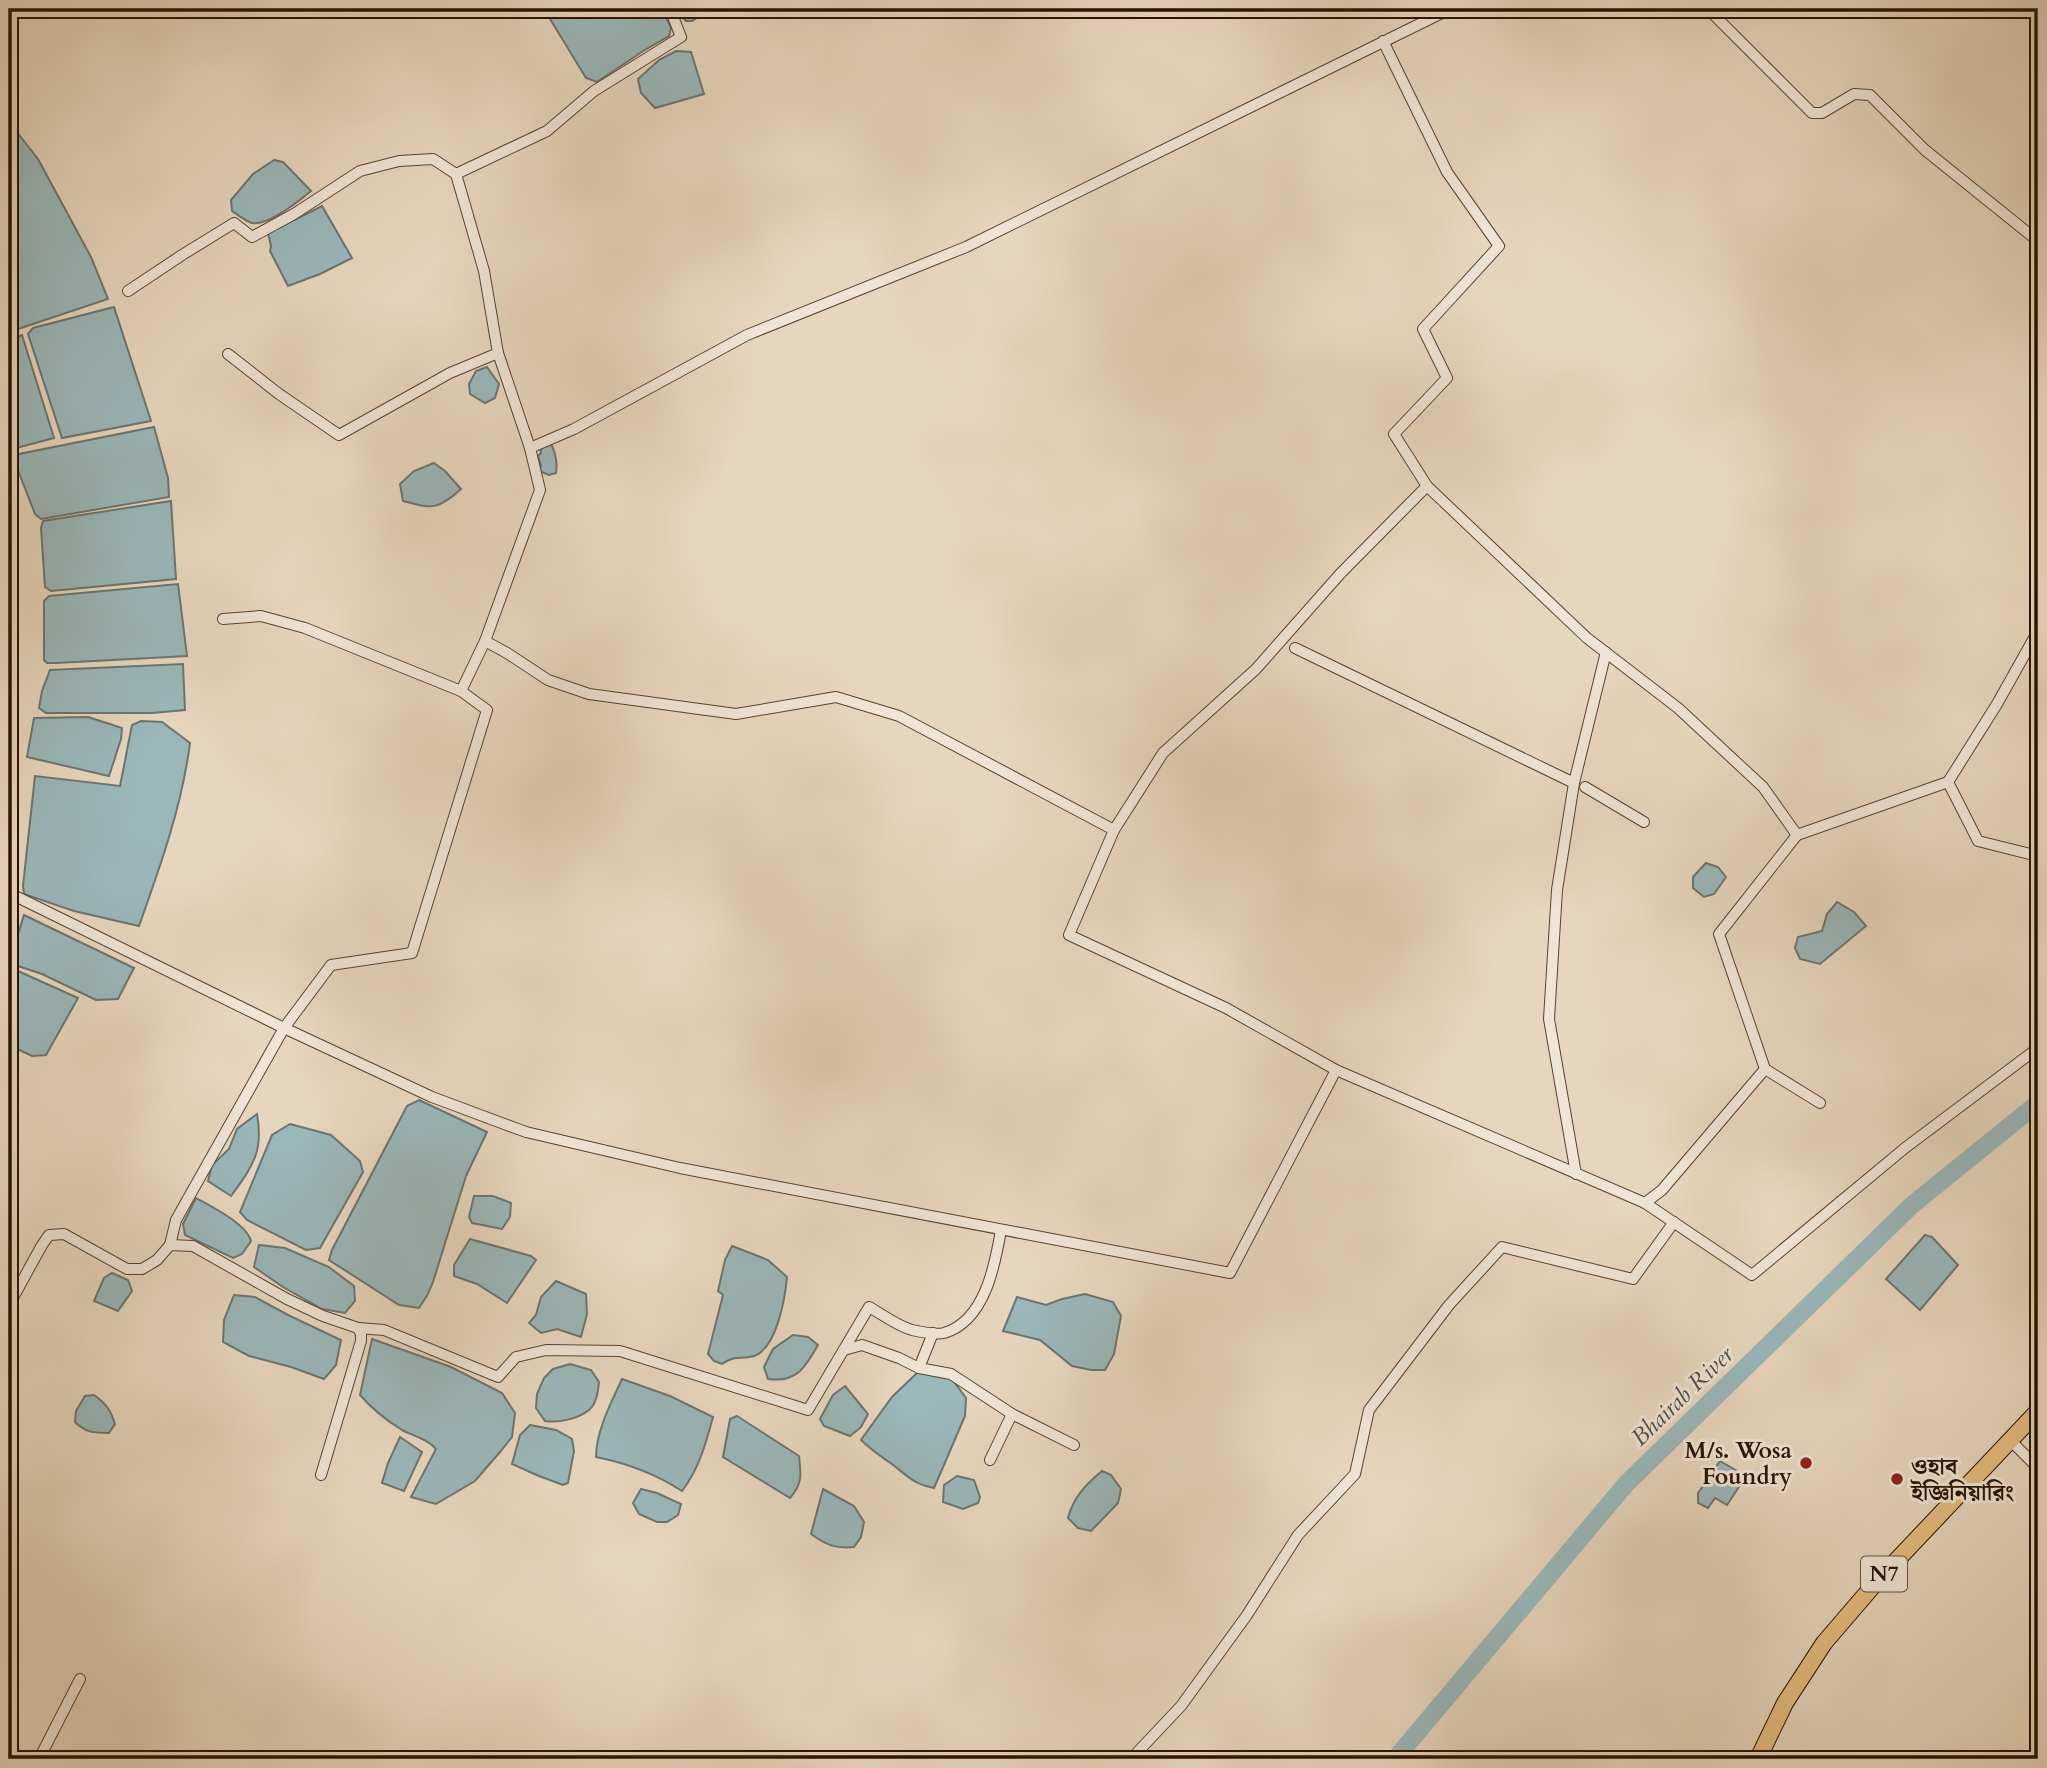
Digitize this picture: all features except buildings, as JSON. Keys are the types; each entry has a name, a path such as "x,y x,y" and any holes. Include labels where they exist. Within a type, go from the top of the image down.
{"highway":[{"name":"N7","path":"1758,1759 1785,1703 1824,1643 1879,1579 2038,1411"}],"street":[{"path":"456,174 547,131 594,92 681,37 670,9"},
{"path":"530,448 574,429 747,335 965,247 1450,9"},
{"path":"1708,9 1812,113 1822,113 1854,94 1870,95 1925,150 2038,241"},
{"path":"1383,41 1447,172 1499,246 1423,329 1447,378 1394,434 1427,486 1587,638 1678,708 1763,787 1797,835"},
{"path":"128,291 234,223 252,236 294,214 360,171 399,161 433,159 456,174 484,271 498,353 530,448 540,490 485,641 461,691"},
{"path":"228,354 279,394 339,435 450,373 498,353"},
{"path":"1427,486 1340,574 1256,669 1163,753 1114,830 1069,935 1226,1008 1336,1070 1645,1203 1752,1275 1905,1148 2038,1048"},
{"path":"9,1306 49,1236 64,1234 127,1269 142,1269 157,1260 170,1245 176,1220 284,1028 331,965 412,953 487,710 461,691 306,628 261,616 223,619"},
{"path":"1820,1102 1765,1069 1719,934 1797,835 1948,782 1997,704 2038,631"},
{"path":"485,641 548,680 589,694 736,714 836,697 899,716 1114,830"},
{"path":"1296,648 1580,785 1644,822"},
{"path":"1576,1174 1549,1019 1557,890 1606,652"},
{"path":"1948,782 1978,841 2038,856"},
{"path":"9,893 284,1028 432,1097 526,1132 680,1168 1230,1273 1336,1070"},
{"path":"1645,1203 1662,1190 1765,1069"},
{"path":"1131,1759 1181,1706 1247,1615 1298,1535 1354,1474 1369,1409 1449,1305 1502,1247 1633,1279 1674,1222"},
{"path":"170,1245 193,1246 323,1316 358,1328 384,1330 498,1377 516,1357 546,1350 620,1351 808,1410 869,1307 910,1330 942,1334 962,1324 984,1297 1002,1230"},
{"path":"321,1475 361,1341 358,1328"},
{"path":"919,1368 933,1333"},
{"path":"844,1350 862,1345 919,1368 951,1374 1012,1414 1073,1445"},
{"path":"990,1460 1012,1414"},
{"path":"2010,1440 2038,1468"},
{"path":"39,1759 80,1679"}],"water":[{"path":"544,9 662,9 671,28 669,36 597,82 586,78"},
{"path":"675,9 711,9 692,21 686,21"},
{"path":"676,51 691,52 704,94 655,108 641,93 638,79 659,60"},
{"path":"9,122 38,159 91,257 108,299 9,332"},
{"path":"274,160 283,162 311,191 275,217 259,223 249,222 232,211 231,200 253,174"},
{"path":"322,206 352,258 288,286 270,251 268,233"},
{"path":"114,307 151,421 62,438 28,334 33,328"},
{"path":"22,335 54,438 9,450 9,341"},
{"path":"487,367 499,384 495,398 485,403 470,394 469,384 476,371"},
{"path":"154,427 168,478 169,497 41,519 35,514 14,460 19,454"},
{"path":"551,443 557,469 556,473 549,475 539,471 541,466 538,456 541,453 540,447"},
{"path":"434,463 461,489 446,501 434,506 403,501 400,484 414,471"},
{"path":"171,501 176,579 51,591 45,587 41,528 43,521"},
{"path":"178,584 187,656 56,663 47,663 44,660 44,601 49,596"},
{"path":"183,664 185,710 152,713 46,713 39,708 50,670"},
{"path":"88,717 122,728 109,776 27,757 34,718"},
{"path":"141,721 162,722 190,743 176,813 139,926 74,911 24,894 35,776 120,786 132,725"},
{"path":"1706,863 1718,867 1726,877 1714,894 1704,897 1693,888 1693,877"},
{"path":"9,900 18,916 9,943"},
{"path":"1837,902 1854,912 1866,926 1820,964 1800,959 1795,948 1798,937 1822,931 1827,914"},
{"path":"24,915 134,968 118,999 96,1000 42,974 9,963"},
{"path":"9,967 78,998 46,1055 32,1056 9,1045"},
{"path":"419,1100 487,1132 466,1176 433,1282 419,1308 399,1305 329,1260 407,1106"},
{"path":"257,1114 259,1139 255,1158 231,1196 208,1181 212,1165 229,1149 237,1129"},
{"path":"290,1124 331,1135 360,1161 363,1172 320,1248 306,1250 247,1220 240,1212 272,1135"},
{"path":"474,1196 493,1196 511,1203 510,1217 502,1229 472,1223 469,1217"},
{"path":"196,1198 243,1228 251,1241 242,1254 233,1258 185,1235 183,1224"},
{"path":"1925,1235 1932,1237 1958,1265 1920,1310 1886,1279"},
{"path":"470,1239 531,1256 536,1260 507,1303 477,1284 454,1276 454,1265"},
{"path":"259,1245 285,1248 329,1267 354,1286 355,1301 345,1313 322,1309 283,1287 254,1267"},
{"path":"732,1246 768,1260 787,1277 778,1321 769,1343 754,1356 735,1358 722,1364 714,1361 708,1354 723,1295 718,1291 725,1260"},
{"path":"112,1273 128,1280 132,1291 118,1311 94,1301 104,1278"},
{"path":"556,1281 586,1294 587,1314 581,1337 557,1329 541,1333 529,1323 536,1315 541,1297"},
{"path":"1085,1294 1113,1302 1121,1316 1114,1354 1105,1370 1072,1366 1040,1340 1003,1331 1017,1297 1046,1305"},
{"path":"234,1295 255,1297 341,1340 336,1365 324,1379 249,1356 223,1342 224,1320"},
{"path":"793,1335 808,1337 818,1345 799,1372 786,1379 768,1379 764,1367 773,1349"},
{"path":"372,1339 451,1367 502,1393 515,1413 512,1437 475,1481 436,1504 411,1497 436,1449 390,1422 360,1395"},
{"path":"570,1364 591,1370 599,1382 592,1407 574,1418 545,1421 536,1408 537,1394 544,1378 553,1369"},
{"path":"918,1372 949,1375 966,1398 965,1416 934,1488 910,1478 861,1440 892,1397"},
{"path":"622,1379 670,1396 713,1417 705,1446 682,1491 640,1470 596,1457 601,1427"},
{"path":"845,1386 868,1414 861,1427 850,1436 824,1426 820,1419 833,1395"},
{"path":"94,1395 107,1407 115,1424 109,1433 90,1432 75,1422 76,1411 85,1396"},
{"path":"737,1416 799,1456 800,1478 790,1498 723,1457 730,1419"},
{"path":"530,1425 556,1430 572,1439 574,1451 568,1483 563,1485 512,1464 520,1435"},
{"path":"400,1437 422,1452 404,1491 382,1483"},
{"path":"1720,1461 1746,1476 1727,1505 1715,1498 1708,1508 1698,1503 1698,1493"},
{"path":"1102,1471 1111,1475 1121,1489 1118,1503 1091,1531 1078,1528 1068,1518 1070,1511 1081,1492"},
{"path":"957,1476 974,1480 980,1497 978,1503 963,1509 943,1502 944,1485"},
{"path":"641,1489 681,1504 678,1515 667,1522 657,1522 639,1514 633,1503"},
{"path":"823,1489 854,1506 864,1522 861,1537 854,1547 831,1545 811,1534"}],"waterway":[{"name":"Bhairab River","path":"1395,1759 1626,1484 1912,1205 2038,1103"}],"place":[{"name":"M/s. Wosa Foundry","path":"1806,1463"},
{"name":"ওহাব ইজ্ঞিনিয়ারিং","path":"1897,1479"}]}
